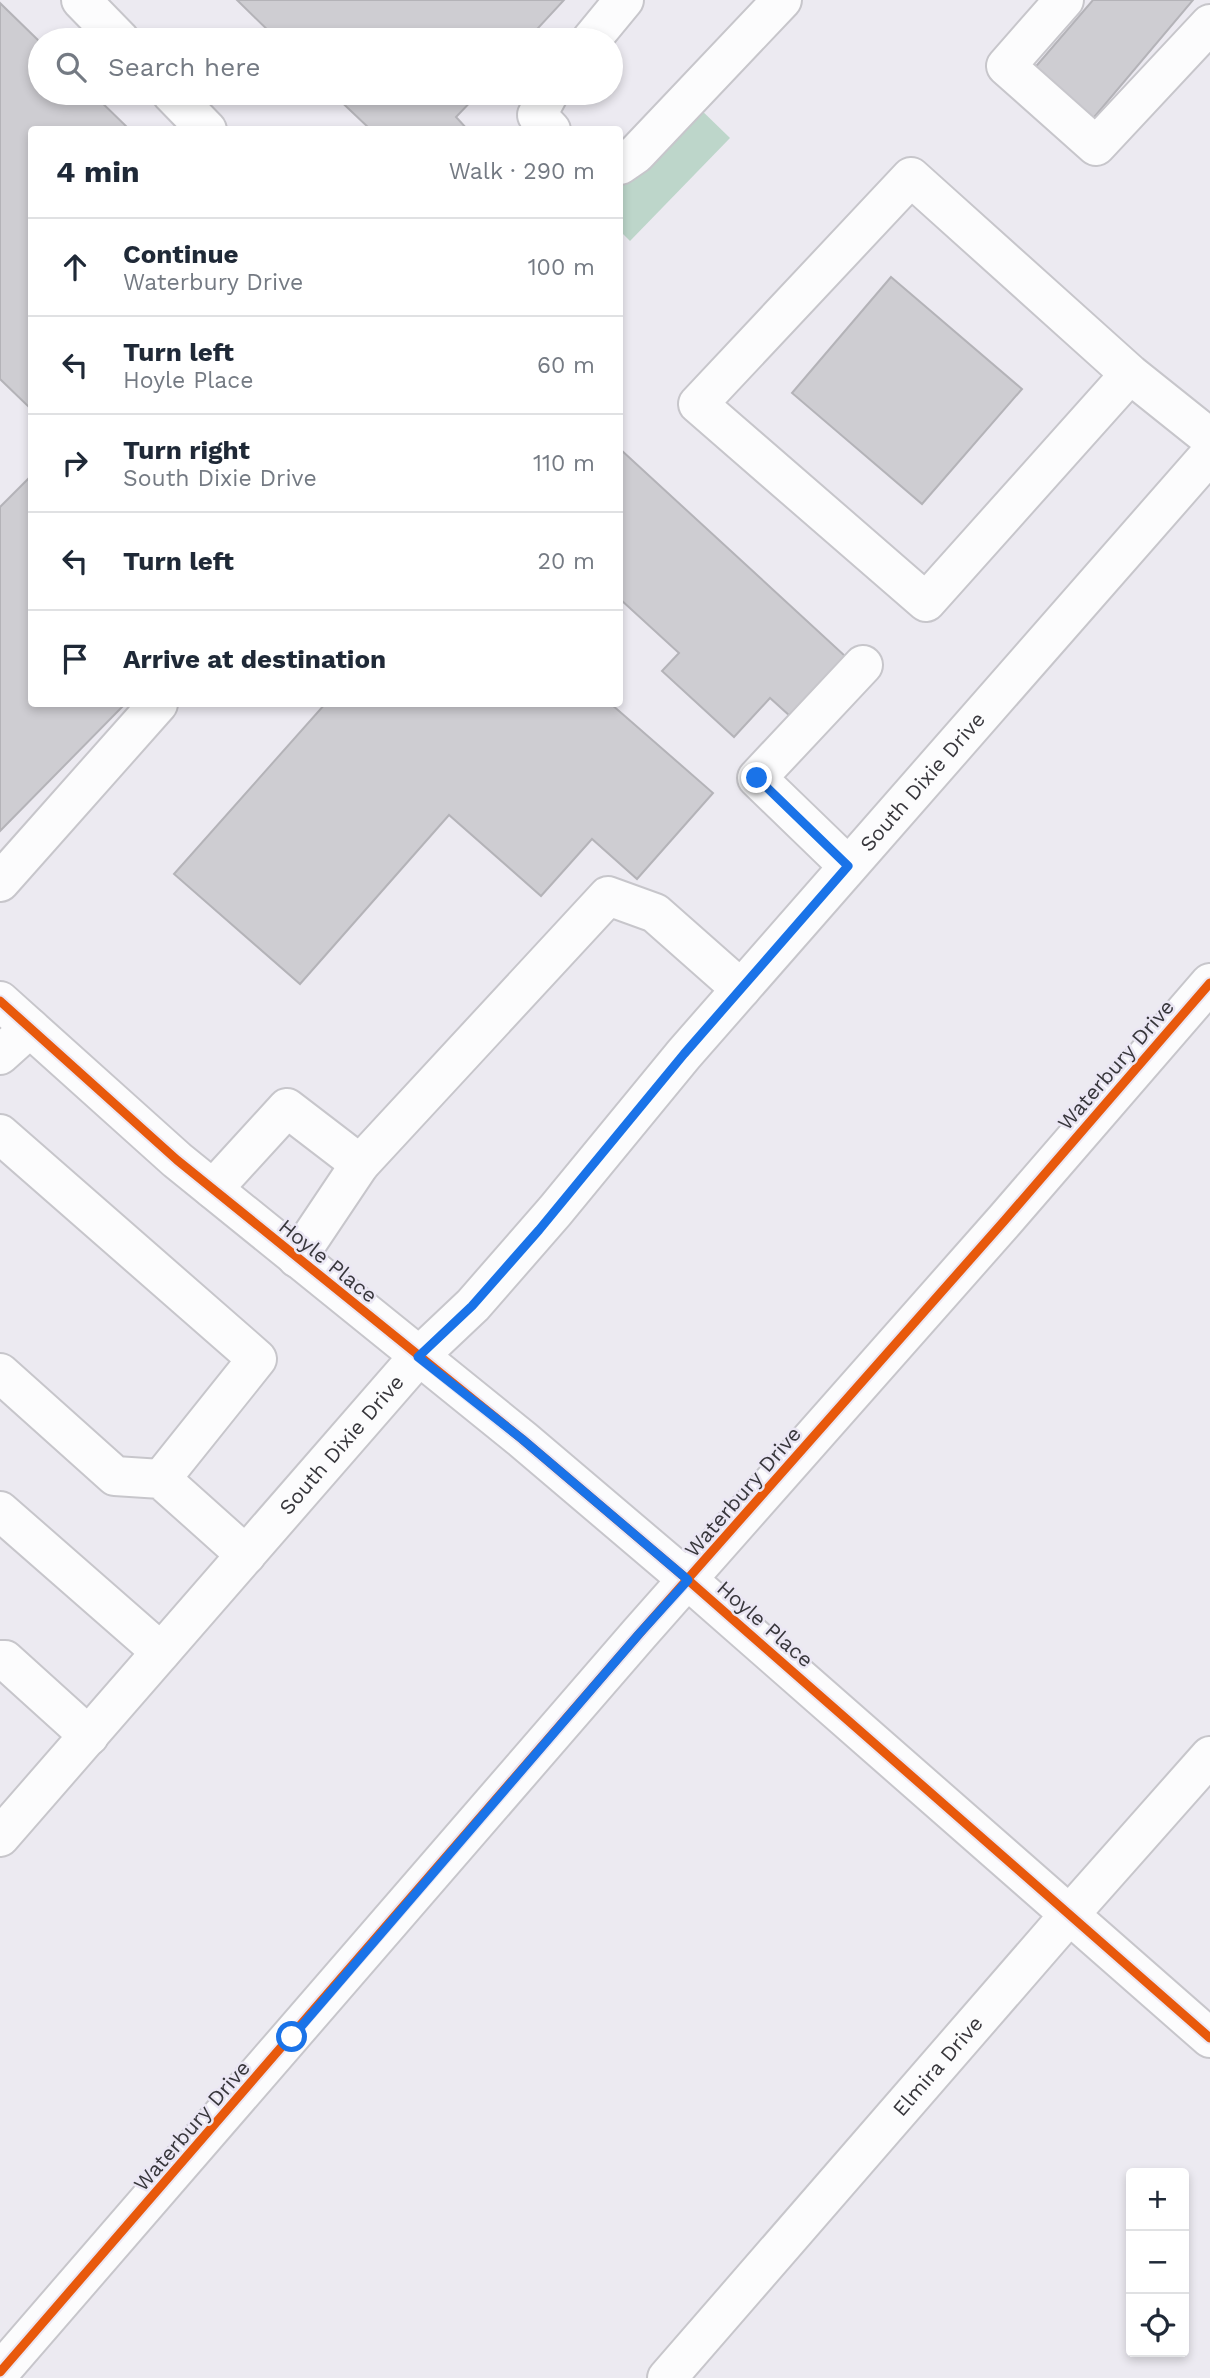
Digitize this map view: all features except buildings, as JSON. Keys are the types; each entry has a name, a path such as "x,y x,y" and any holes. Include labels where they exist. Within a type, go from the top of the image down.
{"street":[{"path":"81,0 108,28"},
{"path":"601,28 624,0"},
{"path":"623,164 636,154 782,0"},
{"path":"1064,0 1006,66 1096,146 1210,24"},
{"path":"183,105 203,126"},
{"path":"542,105 537,115 547,126"},
{"path":"1130,374 926,602 698,404 911,177 1130,374 1210,438"},
{"name":"South Dixie Drive","path":"0,1837 418,1357 472,1306 500,1274 684,1054 1210,454"},
{"path":"848,866 757,778 863,665"},
{"path":"0,882 155,707"},
{"path":"297,1258 360,1164 608,896 655,913 741,989"},
{"name":"Waterbury Drive","path":"0,2372 639,1634 996,1231 1210,984"},
{"name":"Hoyle Place","path":"0,1001 213,1189 522,1439 688,1580 1210,2038"},
{"path":"0,1055 30,1028"},
{"path":"213,1189 287,1108 360,1164"},
{"path":"0,1134 257,1359 161,1479"},
{"path":"0,1373 116,1476 161,1479 246,1555"},
{"path":"0,1511 161,1653"},
{"path":"0,1660 5,1660 89,1736"},
{"name":"Elmira Drive","path":"667,2378 1070,1913 1210,1756"}],"green space":[{"path":"695,104 730,138 630,241 623,234 623,178"}],"cycle path":[{"path":"0,2372 639,1634 1005,1220 1210,983"},
{"path":"0,1001 177,1160 522,1439 688,1580 1210,2038"}],"route":[{"path":"292,2037 688,1580 522,1439 418,1357 472,1306 539,1230 684,1054 848,866 757,778"}]}
